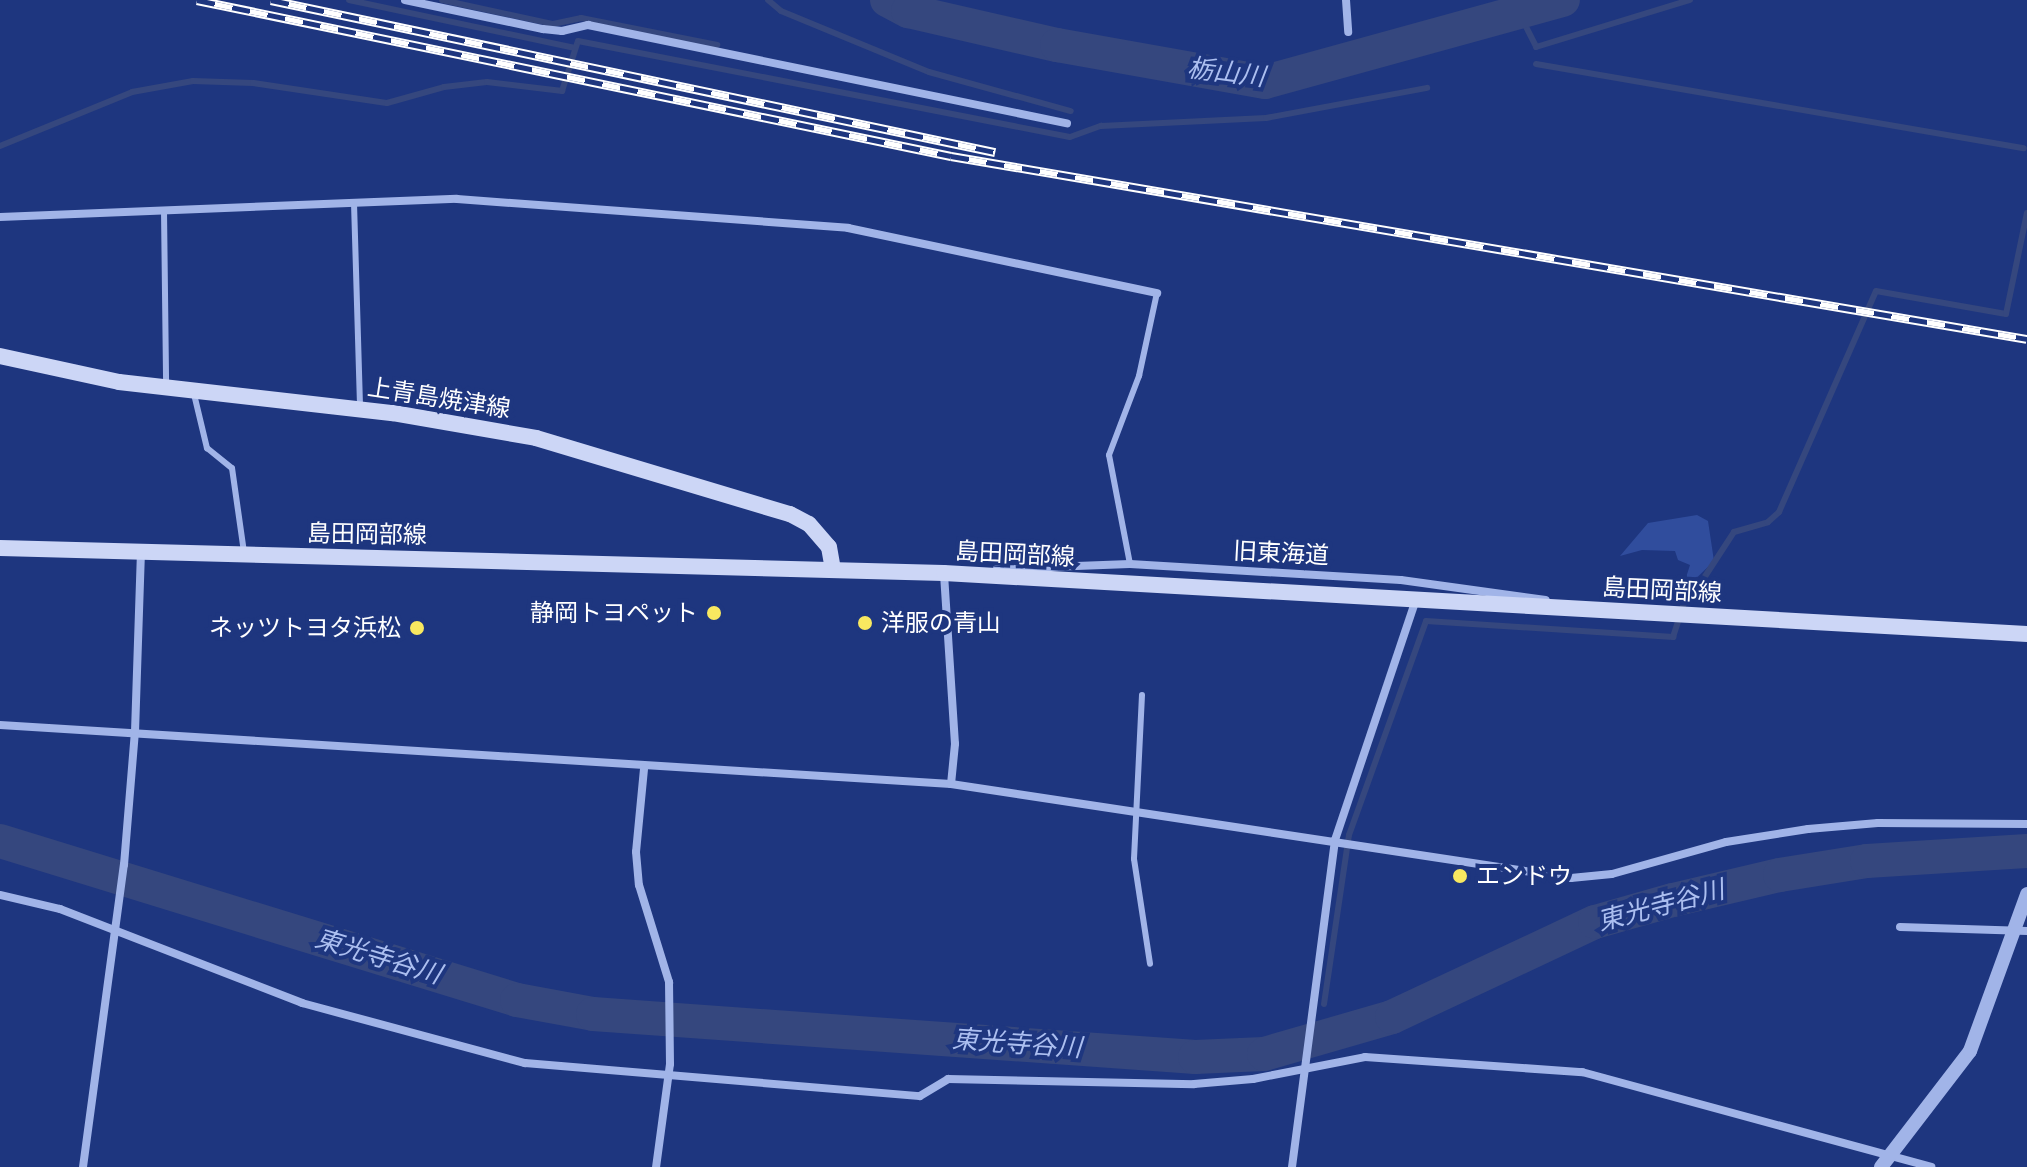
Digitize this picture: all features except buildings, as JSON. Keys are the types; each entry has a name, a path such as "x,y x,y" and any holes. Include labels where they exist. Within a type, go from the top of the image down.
{"main road":[{"name":"上青島焼津線","path":"0,356 166,389 360,410 536,438 790,514 809,524 829,547 833,569"},
{"name":"島田岡部線","path":"0,548 944,573 2027,634"}],"street":[{"path":"405,0 543,29 562,31 588,25 1067,123"},
{"path":"1346,0 1348,32"},
{"path":"0,217 457,199 848,228 1157,293"},
{"path":"83,1167 124,865 135,732 141,553"},
{"name":"旧東海道","path":"944,573 1130,564 1401,580 1613,612"},
{"path":"944,573 955,744 951,784"},
{"path":"1292,1167 1335,840 1416,600"},
{"path":"0,725 644,769 951,784 1571,878 1612,874 1726,842 1808,829 1878,823 2027,824"},
{"path":"644,769 636,852 639,885 669,982 670,1069 656,1167"},
{"path":"1884,1162 1970,1051 2022,930 2027,894"},
{"path":"0,895 60,909 302,1003 477,1053 525,1063 670,1069 920,1096 948,1079 1194,1084 1365,1057 1582,1072 1884,1162 1931,1167"},
{"path":"1900,927 2022,930"}],"lane":[{"path":"354,203 360,410"},
{"path":"164,211 166,389"},
{"path":"1130,564 1109,455 1139,376 1157,293"},
{"path":"193,393 207,448 232,468 244,555"},
{"path":"1142,695 1137,812 1138,909 1150,964"}],"shaded area":[{"path":"1697,515 1708,521 1714,561 1681,593 1690,565 1678,560 1675,551 1642,550 1620,556 1648,523"}],"waterway":[{"path":"349,0 575,48"},
{"path":"442,0 553,24 581,18 717,45"},
{"path":"768,0 781,11 929,72 1071,111"},
{"name":"栃山川","path":"887,0 908,11 1057,45 1265,82 1563,0"},
{"path":"1519,13 1536,47 1690,0"},
{"path":"0,146 132,92 193,81 253,83 387,103 444,87 487,82 562,91 578,41 1070,137 1101,126 1266,118 1427,88"},
{"path":"1536,64 2024,148"},
{"path":"1324,1004 1349,835 1426,621 1673,637 1687,594 1704,578 1734,532 1768,522 1779,512 1876,291 2006,314 2027,213"},
{"name":"東光寺谷川","path":"0,841 517,1000 593,1014 1195,1057 1264,1054 1392,1017 1595,922 1673,900 1780,875 1867,861 2027,851"}],"railway":[{"path":"197,0 951,156 2027,339"},
{"path":"271,0 995,152"}],"place":[{"name":"静岡トヨペット","path":"714,613"},
{"name":"洋服の青山","path":"865,623"},
{"name":"ネッツトヨタ浜松","path":"417,628"},
{"name":"エンドウ","path":"1460,876"}]}
